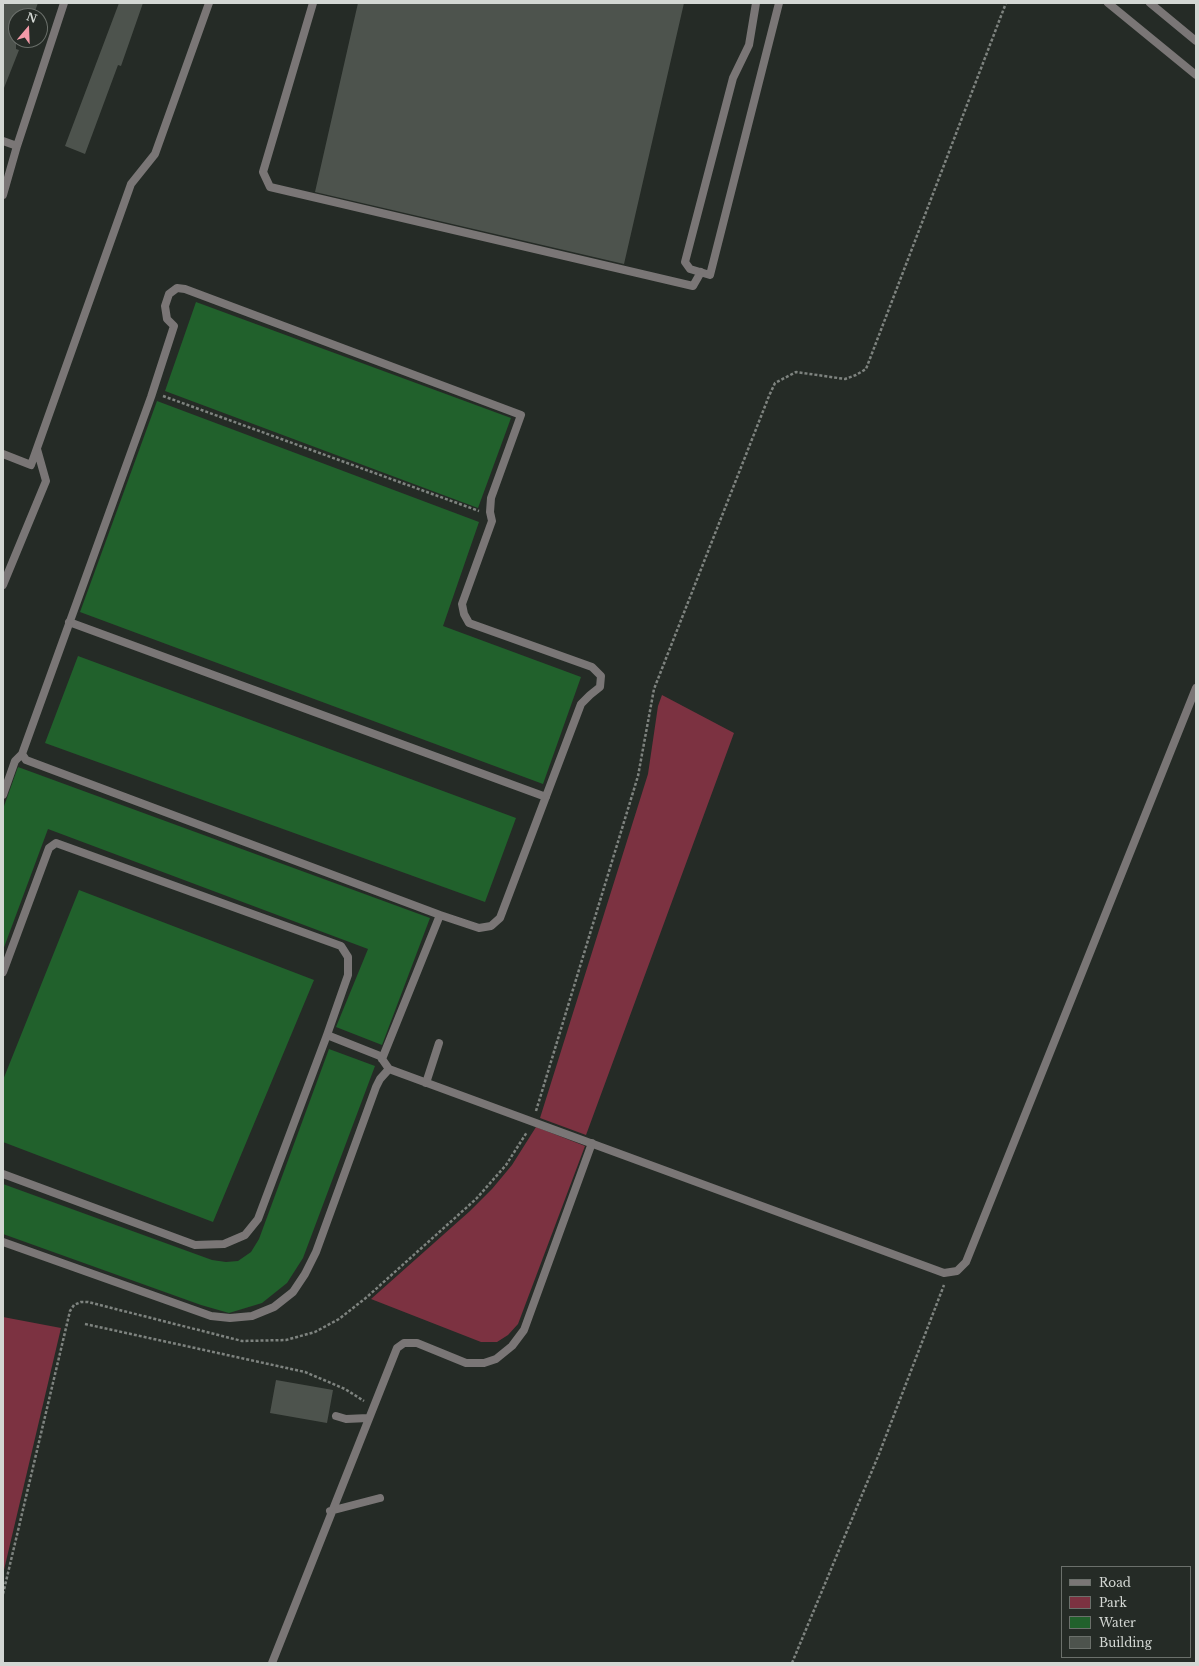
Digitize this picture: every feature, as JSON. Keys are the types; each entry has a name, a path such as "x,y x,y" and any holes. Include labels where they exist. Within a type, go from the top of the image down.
{"street":[{"path":"3,196 16,146 64,3"},
{"path":"3,454 31,465 131,184 155,154 209,3"},
{"path":"313,3 263,172 270,187 693,286 701,272"},
{"path":"756,3 749,45 732,78 685,262 690,269 710,275 779,3"},
{"path":"1108,3 1196,75"},
{"path":"1150,3 1196,41"},
{"path":"3,141 16,146"},
{"path":"3,795 16,761 22,754 153,392 174,326 167,319 164,306 169,294 177,288 185,289 521,415 491,498 492,521 462,604 464,614 470,623 592,667 601,676 600,687 581,704 500,918 491,926 479,928 440,915 26,760 22,754"},
{"path":"3,585 46,481 37,449"},
{"path":"69,622 546,797"},
{"path":"327,1034 380,1056 389,1069 426,1083 948,1273 957,1271 966,1262 1196,688"},
{"path":"3,972 49,848 56,843 341,946 348,957 348,975 327,1034 258,1219 245,1235 224,1244 195,1245 3,1174"},
{"path":"382,1059 440,915"},
{"path":"426,1083 439,1043"},
{"path":"3,1242 211,1316 230,1318 252,1316 274,1307 293,1292 305,1274 316,1252 376,1087 380,1079 389,1069"},
{"path":"272,1663 330,1512 397,1348 404,1343 417,1343 466,1363 484,1363 496,1359 512,1346 524,1330 592,1144"},
{"path":"336,1416 346,1419 368,1418"},
{"path":"330,1512 380,1498"}],"path":[{"path":"3,1594 70,1311 74,1305 81,1302 88,1302 242,1341 286,1340 315,1332 339,1319 368,1297 476,1199 506,1165 524,1139 533,1121 638,776 654,689 769,396 775,383 796,372 845,379 866,369 1006,3"},
{"path":"153,392 491,516"},
{"path":"792,1663 879,1454 948,1273"},
{"path":"85,1324 305,1372 345,1389 373,1406"}],"green space":[{"path":"662,695 734,733 586,1135 540,1118 648,774 658,706"},
{"path":"536,1127 585,1146 518,1324 508,1335 497,1342 481,1342 371,1299 470,1211 492,1189 512,1165"},
{"path":"3,1317 61,1328 3,1574"}],"water":[{"path":"196,302 511,418 478,508 165,391"},
{"path":"157,401 479,522 443,626 581,677 543,784 80,612"},
{"path":"78,656 516,818 485,902 45,743"},
{"path":"18,767 430,918 382,1045 336,1027 368,949 48,829 3,950 3,809"},
{"path":"79,890 314,980 213,1222 3,1142 3,1080"},
{"path":"329,1049 375,1066 303,1258 287,1283 262,1303 229,1313 201,1305 3,1234 3,1184 212,1260 226,1262 238,1261 251,1252 259,1239"}],"building":[{"path":"3,3 38,3 36,8 8,8 8,48 16,48 19,50 3,88"},
{"path":"119,3 143,3 121,66 118,65 85,154 65,146"},
{"path":"358,3 684,3 624,264 315,192"},
{"path":"276,1380 333,1390 327,1423 270,1413"}]}
